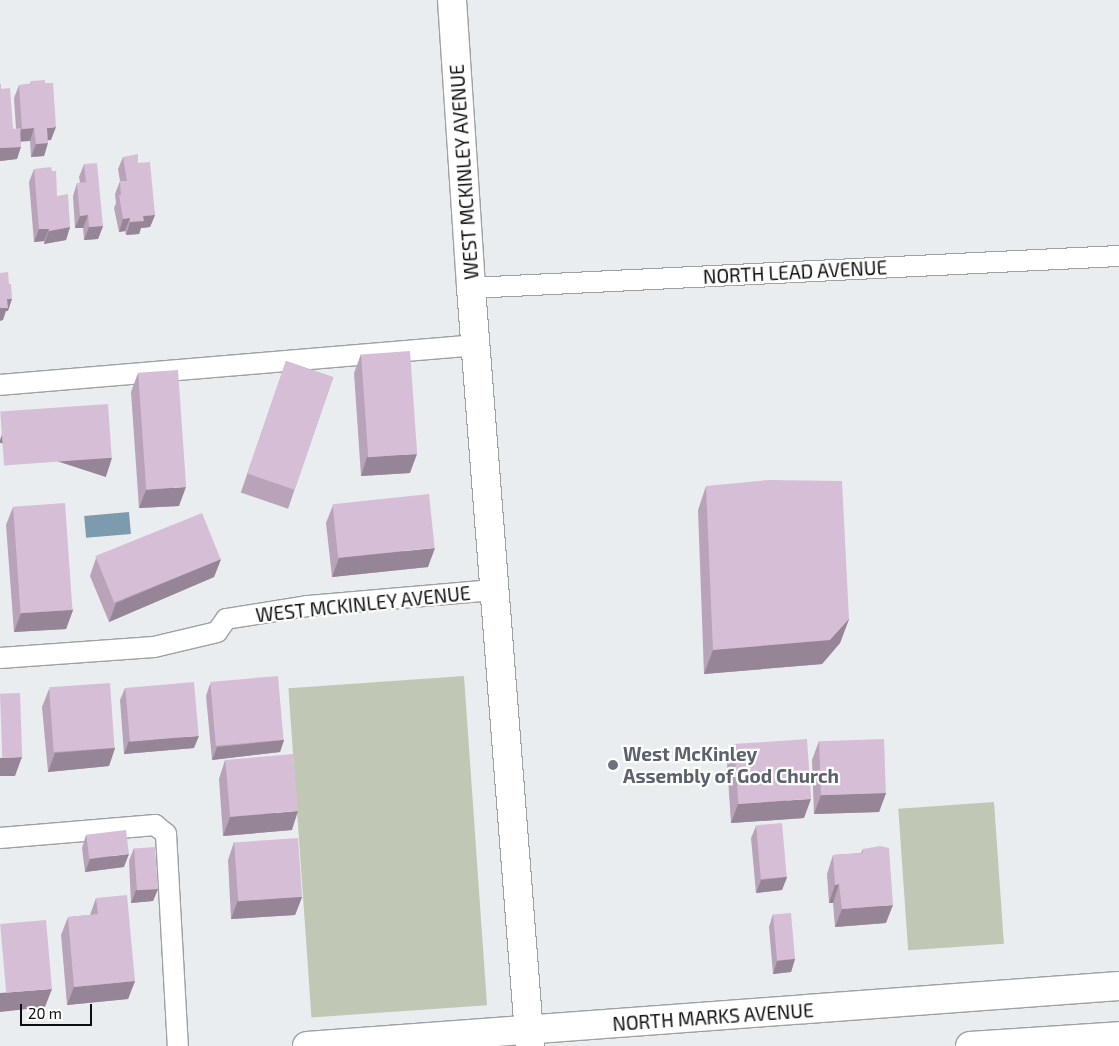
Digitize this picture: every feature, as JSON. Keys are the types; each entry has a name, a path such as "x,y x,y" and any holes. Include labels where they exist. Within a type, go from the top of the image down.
{"main road":[{"name":"WEST MCKINLEY AVENUE","path":"452,0 471,288 530,1038"},
{"name":"NORTH MARKS AVENUE","path":"307,1046 530,1038 1119,986"},
{"path":"970,1046 1119,1036"}],"street":[{"name":"NORTH LEAD AVENUE","path":"471,288 1119,256"},
{"path":"0,385 476,345"},
{"name":"WEST MCKINLEY AVENUE","path":"0,658 154,647 217,632 226,619 307,606 495,590"},
{"path":"0,838 155,825 166,834 178,1046"}],"green space":[{"path":"464,676 487,1005 311,1017 288,688"},
{"path":"994,802 1004,944 908,950 898,809"}],"water":[{"path":"129,512 131,534 86,538 84,516"}],"building":[{"path":"45,80 45,83 53,83 56,127 47,128 48,143 36,144 34,128 22,129 19,85 31,84 31,81"},
{"path":"0,84 1,89 10,88 13,129 20,128 21,147 0,148"},
{"path":"138,154 138,163 150,162 155,215 143,216 144,221 130,222 130,218 123,219 119,195 121,195 120,181 127,181 123,157"},
{"path":"97,163 103,226 89,227 88,215 80,216 77,183 86,182 84,164"},
{"path":"51,167 52,171 56,171 57,196 68,194 70,227 49,231 49,229 39,229 34,169"},
{"path":"8,272 12,299 7,299 8,308 0,308 0,273"},
{"path":"410,351 417,454 368,457 361,354"},
{"path":"286,361 333,377 295,490 247,474"},
{"path":"178,370 186,487 146,490 138,373"},
{"path":"108,404 112,458 4,465 0,412"},
{"path":"768,480 842,481 849,619 830,640 713,650 706,486"},
{"path":"429,494 435,548 338,558 333,504"},
{"path":"65,503 72,610 21,613 13,507"},
{"path":"202,513 221,559 114,602 95,556"},
{"path":"278,676 284,740 216,746 210,682"},
{"path":"194,682 199,736 130,742 125,688"},
{"path":"110,683 115,748 54,752 49,687"},
{"path":"20,693 22,757 2,758 0,694"},
{"path":"807,739 811,799 738,804 734,744"},
{"path":"884,739 886,793 821,795 819,741"},
{"path":"293,754 298,811 230,817 225,760"},
{"path":"782,823 787,877 761,879 756,825"},
{"path":"126,830 129,854 89,859 86,835"},
{"path":"298,838 302,897 238,901 234,842"},
{"path":"880,846 889,848 893,905 842,909 839,884 835,885 833,855 863,853 863,849"},
{"path":"155,847 158,889 137,890 134,848"},
{"path":"127,895 135,981 74,987 68,917 98,914 96,898"},
{"path":"791,913 795,959 777,960 773,915"},
{"path":"46,920 52,989 6,993 0,924"}],"place":[{"name":"West McKinley Assembly of God Church","path":"613,765"}]}
